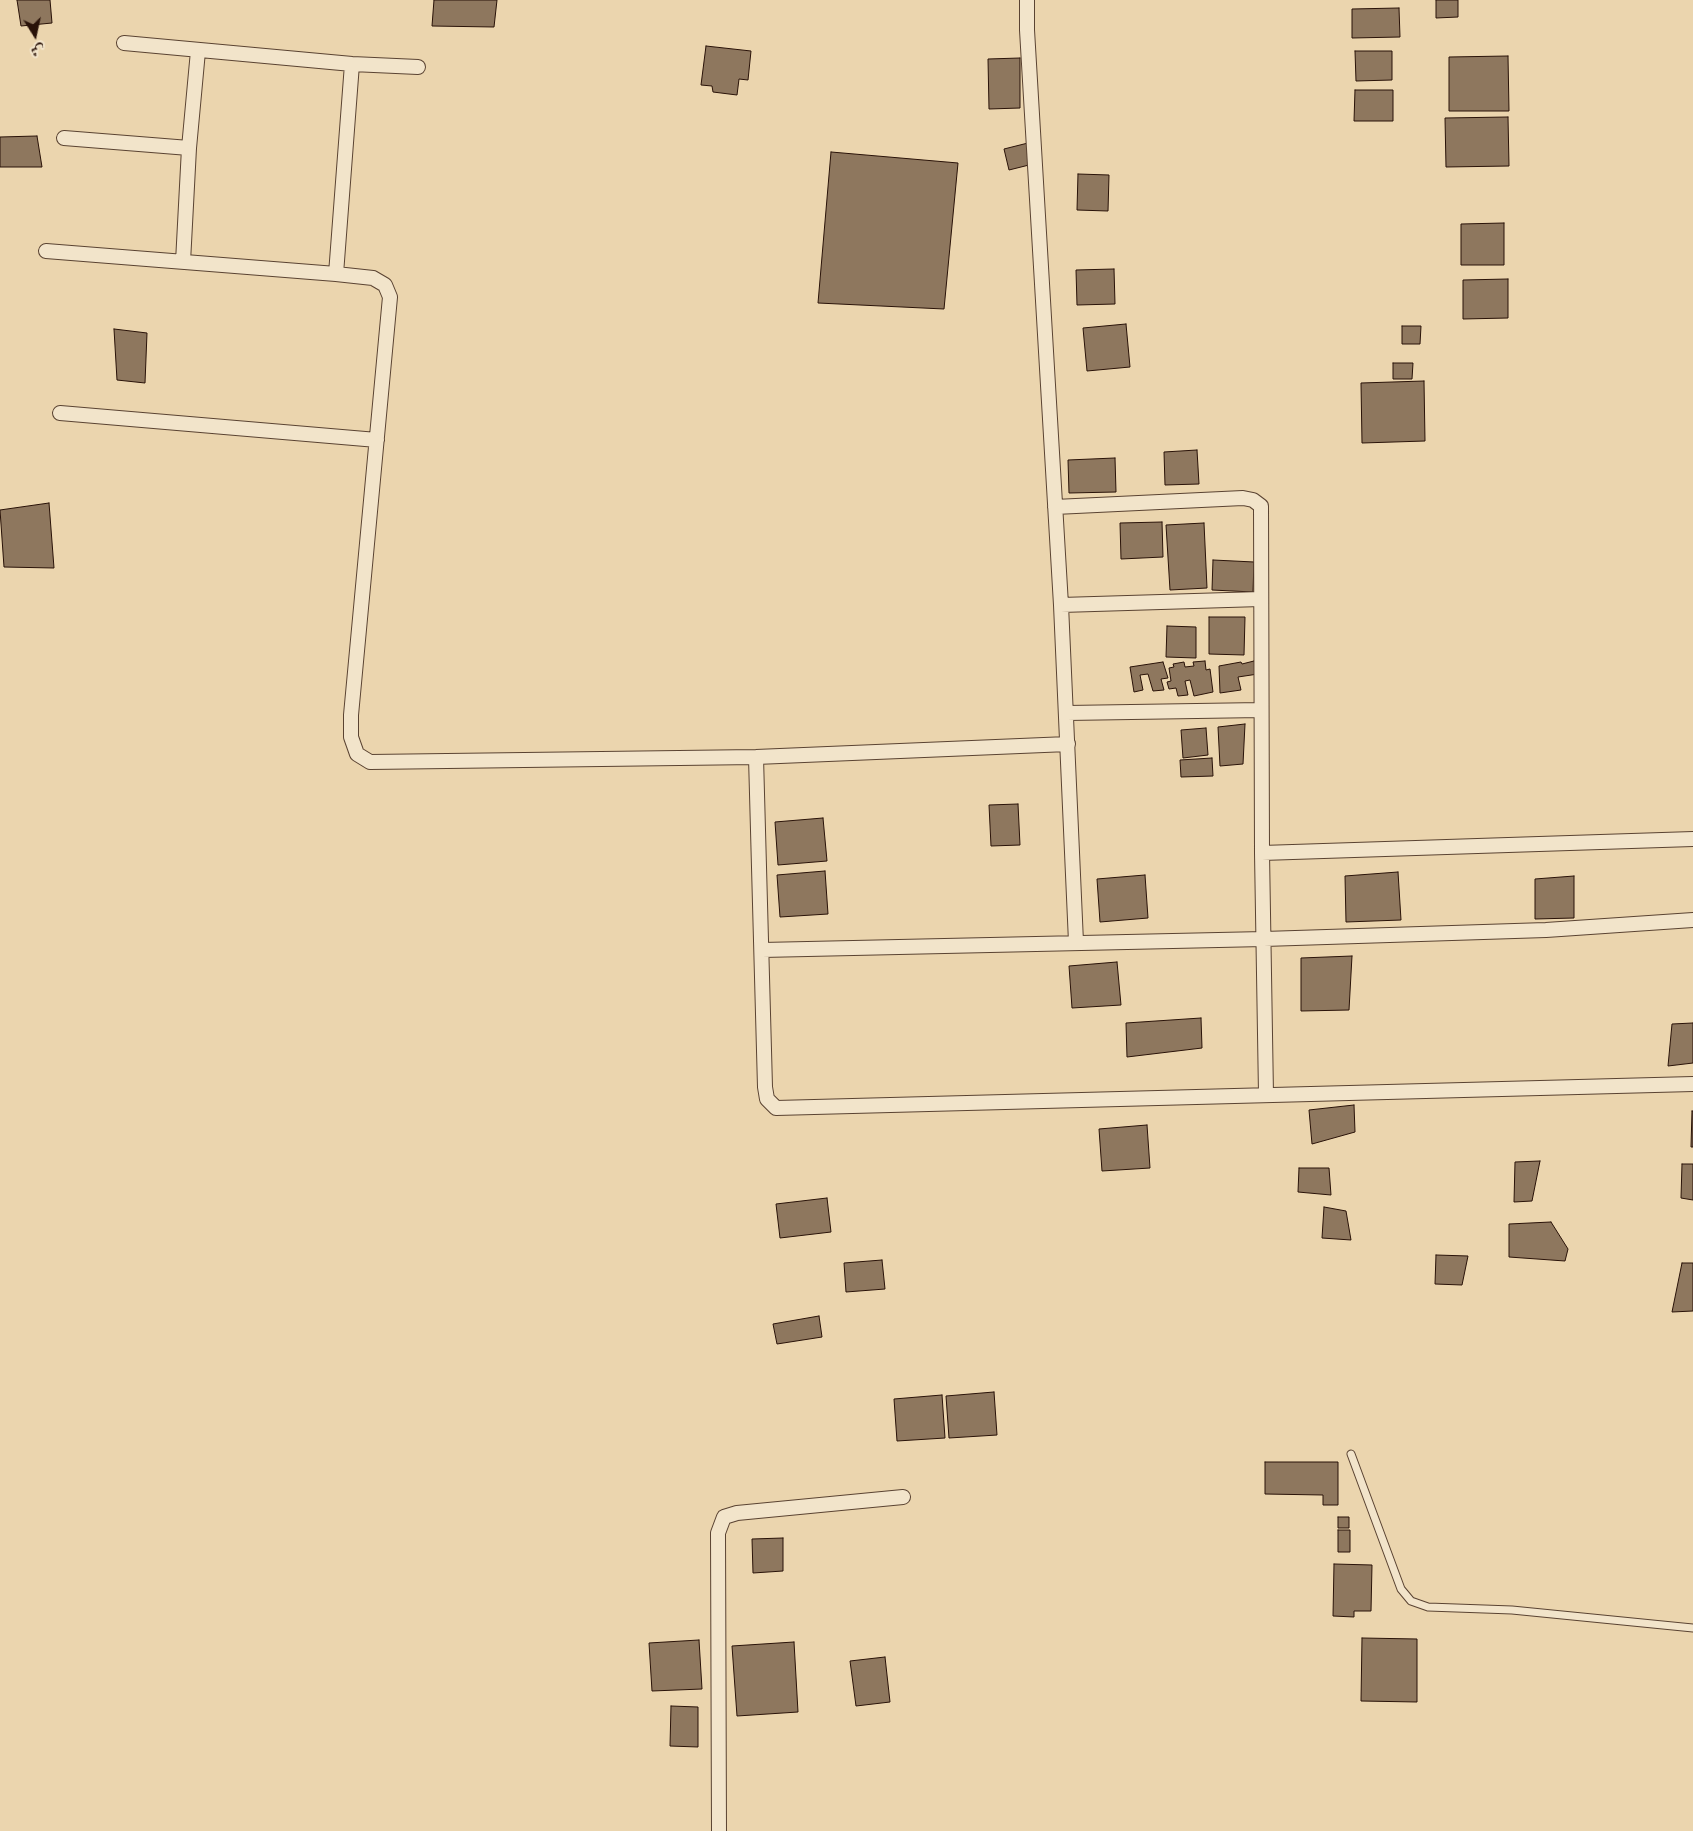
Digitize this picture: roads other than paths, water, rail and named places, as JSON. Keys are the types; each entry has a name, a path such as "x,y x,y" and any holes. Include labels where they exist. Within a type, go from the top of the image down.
{"street":[{"path":"1027,0 1027,30 1061,605 1076,942"},
{"path":"124,43 352,64 418,67"},
{"path":"183,262 198,51"},
{"path":"336,274 352,64"},
{"path":"64,138 190,148"},
{"path":"46,251 336,274 373,278 385,285 390,297 351,715 351,737 357,754 370,762 756,757 1068,744"},
{"path":"60,413 377,440"},
{"path":"1055,507 1243,498 1253,500 1261,506 1262,853 1266,1094"},
{"path":"1061,605 1261,599"},
{"path":"1066,713 1261,710"},
{"path":"756,757 765,1087 767,1099 776,1108 1693,1084"},
{"path":"1262,853 1693,840"},
{"path":"762,950 1264,939 1546,930 1693,920"},
{"path":"718,1831 718,1533 724,1518 737,1513 903,1497"}],"lane":[{"path":"1351,1454 1401,1589 1411,1601 1428,1607 1512,1610 1693,1628"}]}
